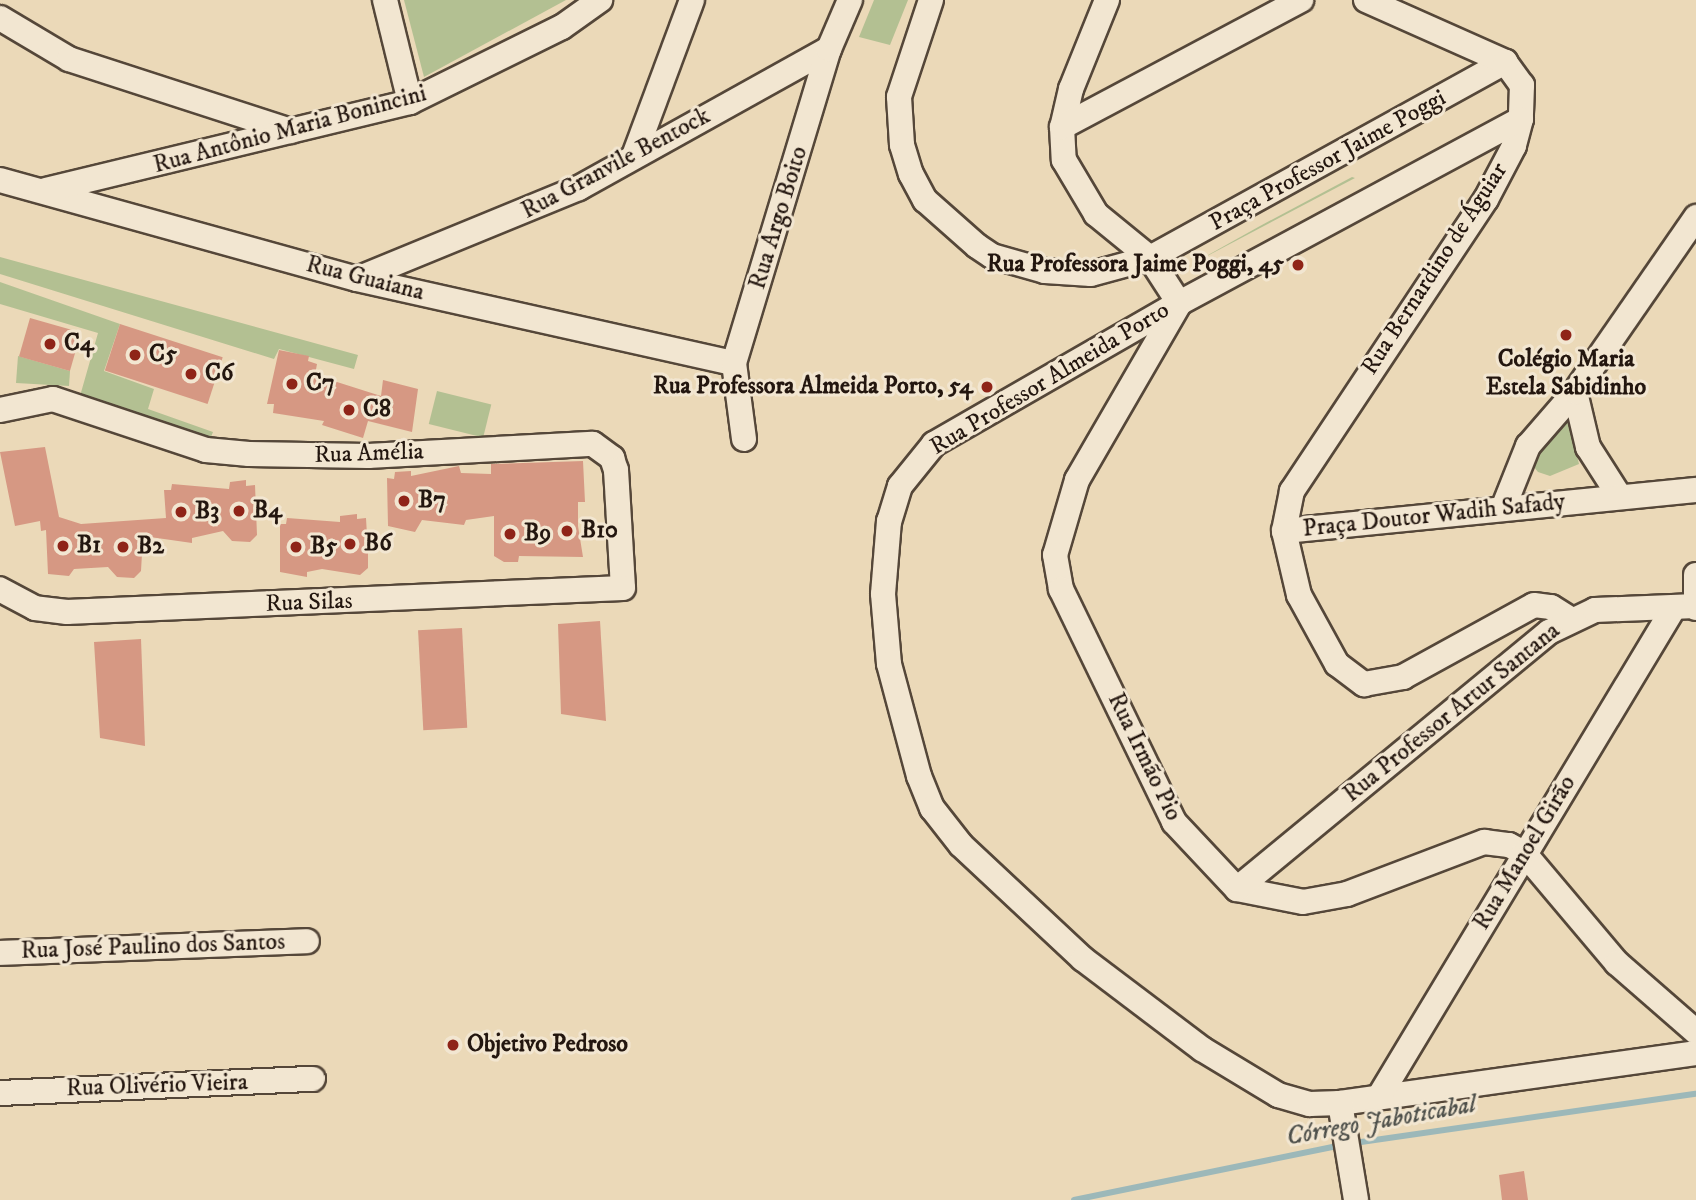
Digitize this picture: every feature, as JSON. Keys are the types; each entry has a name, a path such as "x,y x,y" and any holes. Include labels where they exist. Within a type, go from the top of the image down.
{"street":[{"path":"385,0 410,102"},
{"name":"Rua Antônio Maria Bonincini","path":"43,190 410,102 540,38 600,0"},
{"path":"634,156 692,0"},
{"name":"Rua Argo Boito","path":"744,439 734,363 829,49 850,0"},
{"name":"Praça Professor Jaime Poggi","path":"930,0 902,77 898,118 908,164 925,200 985,251 1029,269 1091,274 1150,258 1505,62"},
{"path":"1107,0 1071,89 1062,127 1064,160 1096,214 1150,258 1179,303 1521,119"},
{"path":"1062,127 1301,0"},
{"path":"1366,0 1505,62"},
{"path":"0,18 69,59 290,131"},
{"name":"Rua Granvile Bentock","path":"356,279 516,218 829,49"},
{"name":"Rua Bernardino de Águiar","path":"1284,531 1303,470 1486,199 1514,146 1521,119 1522,85 1505,62"},
{"name":"Rua Guaiana","path":"0,180 356,279 734,363"},
{"path":"1504,506 1528,446 1575,392 1696,217"},
{"name":"Rua Irmão Pio","path":"1179,303 1077,480 1055,555 1061,589 1150,780 1193,846 1237,889"},
{"name":"Rua Professor Almeida Porto","path":"1179,303 934,444 917,459 900,485 883,560 889,664 932,807 997,882 1083,959 1246,1079 1289,1098 1340,1103 1696,1053"},
{"path":"1575,392 1588,447 1620,497"},
{"name":"Rua Amélia","path":"0,411 53,399 206,450 248,454 368,456 593,444 612,458 616,470 623,588"},
{"name":"Praça Doutor Wadih Safady","path":"1570,619 1551,607 1534,606 1403,677 1364,684 1337,664 1299,595 1284,531 1504,506 1696,490"},
{"path":"1688,608 1696,575"},
{"name":"Rua Silas","path":"0,589 35,608 67,612 623,588"},
{"name":"Rua Professor Artur Santana","path":"1237,889 1570,619 1595,610 1688,608"},
{"name":"Rua Manoel Girão","path":"1379,1097 1524,853 1688,608"},
{"path":"1237,889 1303,902 1347,894 1484,842 1524,853 1617,963 1696,1032"},
{"name":"Rua José Paulino dos Santos","path":"0,953 307,940"},
{"name":"Rua Olivério Vieira","path":"0,1093 313,1079"},
{"path":"1340,1103 1356,1200"}],"green space":[{"path":"404,0 566,0 424,77"},
{"path":"874,0 908,0 890,45 859,37"},
{"path":"1352,177 1355,178 1192,264 1260,226"},
{"path":"0,257 358,355 354,369 279,349 274,359 0,274"},
{"path":"0,282 120,324 104,371 154,389 148,409 213,432 206,449 78,403 98,333 0,304"},
{"path":"18,356 70,371 69,386 16,383"},
{"path":"437,391 491,405 483,438 429,424"},
{"path":"1568,418 1579,464 1550,476 1538,472 1530,462"}],"building":[{"name":"C4","path":"30,318 81,333 70,371 19,356"},
{"path":"120,324 223,357 208,404 105,371"},
{"path":"279,350 309,356 308,361 317,364 315,375 381,396 383,380 418,389 412,432 368,421 363,438 322,425 324,421 273,413 274,404 267,404"},
{"path":"45,447 59,517 81,524 166,518 164,490 171,490 172,484 229,489 230,482 246,480 246,486 255,485 257,535 250,542 232,541 223,531 192,538 192,543 143,536 141,571 134,578 117,577 108,567 74,569 69,576 48,574 46,530 41,531 40,521 15,526 0,452"},
{"path":"583,461 585,502 578,502 578,526 583,557 519,556 518,562 504,562 494,556 494,516 466,520 464,525 422,520 415,532 388,526 387,478 394,479 395,472 411,471 411,476 459,466 461,473 491,474 491,464"},
{"path":"357,514 357,519 366,518 368,553 368,568 360,575 322,569 307,572 307,577 280,572 280,524 286,524 287,518 340,522 340,516"},
{"path":"600,621 606,721 561,714 558,624"},
{"path":"462,628 467,728 423,730 418,630"},
{"path":"141,639 145,746 100,738 94,642"},
{"path":"1524,1171 1528,1200 1502,1200 1499,1175"}],"waterway":[{"name":"Córrego Jaboticabal","path":"1354,1143 1696,1094"},
{"name":"Córrego Jaboticabal","path":"1074,1200 1343,1145"}],"place":[{"name":"Rua Professora Jaime Poggi, 45","path":"1298,265"},
{"name":"Colégio Maria Estela Sabidinho","path":"1566,335"},
{"name":"C4","path":"50,344"},
{"name":"C5","path":"135,355"},
{"name":"C6","path":"191,374"},
{"name":"C7","path":"292,384"},
{"name":"Rua Professora Almeida Porto, 54","path":"987,387"},
{"name":"C8","path":"349,410"},
{"name":"B7","path":"404,501"},
{"name":"B4","path":"239,511"},
{"name":"B3","path":"181,512"},
{"name":"B10","path":"567,531"},
{"name":"B9","path":"510,534"},
{"name":"B6","path":"350,544"},
{"name":"B1","path":"63,546"},
{"name":"B2","path":"123,547"},
{"name":"B5","path":"296,547"},
{"name":"Objetivo Pedroso","path":"453,1045"}]}
